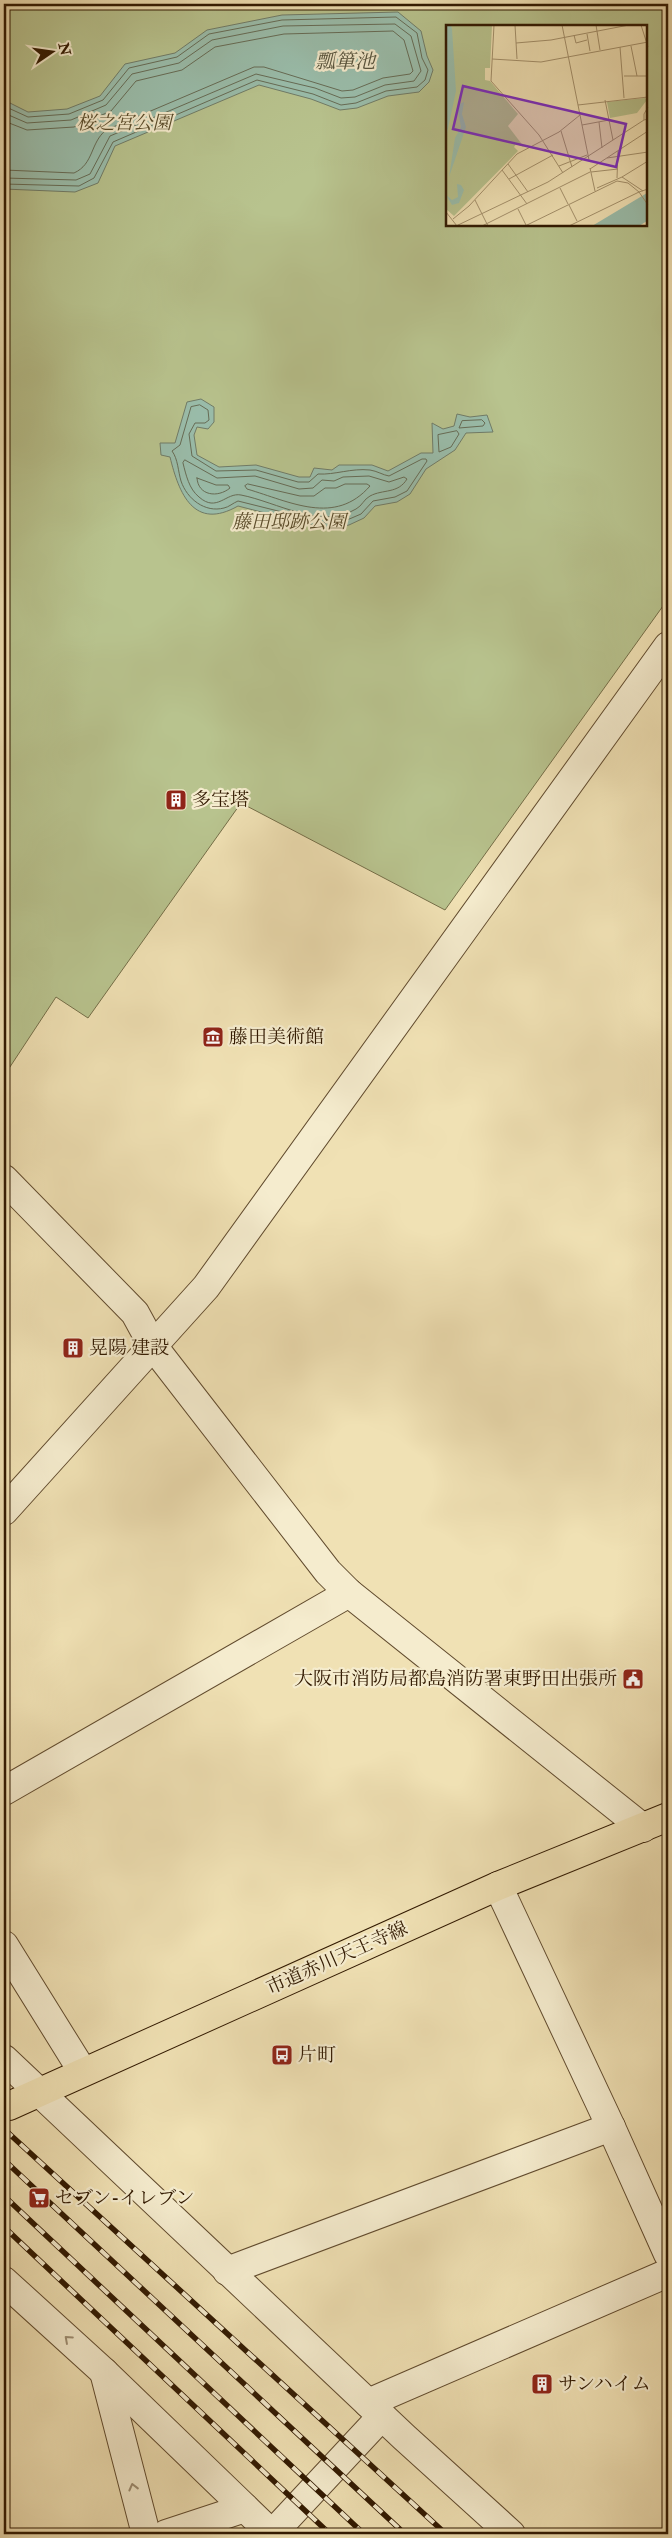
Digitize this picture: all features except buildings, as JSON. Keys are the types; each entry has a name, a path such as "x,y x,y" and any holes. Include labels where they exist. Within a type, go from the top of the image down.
{"main road":[{"name":"市道赤川天王寺線","path":"9,2106 498,1886 668,1817"}],"street":[{"path":"4,1511 206,1287 668,646"},
{"path":"4,1179 135,1314 154,1346 328,1572 349,1593 643,1828"},
{"path":"4,1791 349,1593"},
{"path":"498,1886 612,2127 668,2254"},
{"path":"4,1945 83,2072"},
{"path":"4,2059 375,2410 511,2534"},
{"path":"227,2271 612,2127"},
{"path":"4,2281 104,2372 272,2534 375,2410 668,2273"},
{"path":"104,2372 146,2534"},
{"path":"166,2534 245,2508"}],"green space":[{"name":"藤田邸跡公園","path":"4,4 668,4 668,599 445,910 241,803 88,1018 56,997 4,1076"}],"water":[{"name":"瓢箪池","path":"398,12 421,31 427,56 433,70 429,82 419,92 388,96 357,108 340,110 311,99 259,85 115,146 98,183 75,192 4,189 4,100 28,112 67,109 100,96 125,64 175,53 207,30 282,15"},
{"path":"201,399 214,407 214,422 208,429 197,427 194,435 197,455 219,467 256,465 299,477 310,477 314,468 332,470 339,465 372,465 388,471 421,453 433,453 432,423 443,429 454,426 457,414 470,417 487,415 493,432 466,433 455,450 426,469 410,494 397,502 375,506 364,518 349,525 327,529 238,506 223,513 210,514 200,511 191,505 178,484 170,457 161,455 160,443 175,443 187,402"}],"railway":[{"path":"4,2129 446,2534"},
{"path":"4,2160 405,2534"},
{"path":"4,2196 364,2534"},
{"path":"4,2227 330,2534"}],"place":[{"name":"多宝塔","path":"176,800"},
{"name":"藤田美術館","path":"213,1037"},
{"name":"晃陽 建設","path":"73,1348"},
{"name":"大阪市消防局都島消防署東野田出張所","path":"633,1679"},
{"name":"片町","path":"282,2055"},
{"name":"セブン-イレブン","path":"39,2198"},
{"name":"サンハイム","path":"542,2384"}],"park label":[{"name":"桜之宮公園","path":"124,123"}]}
